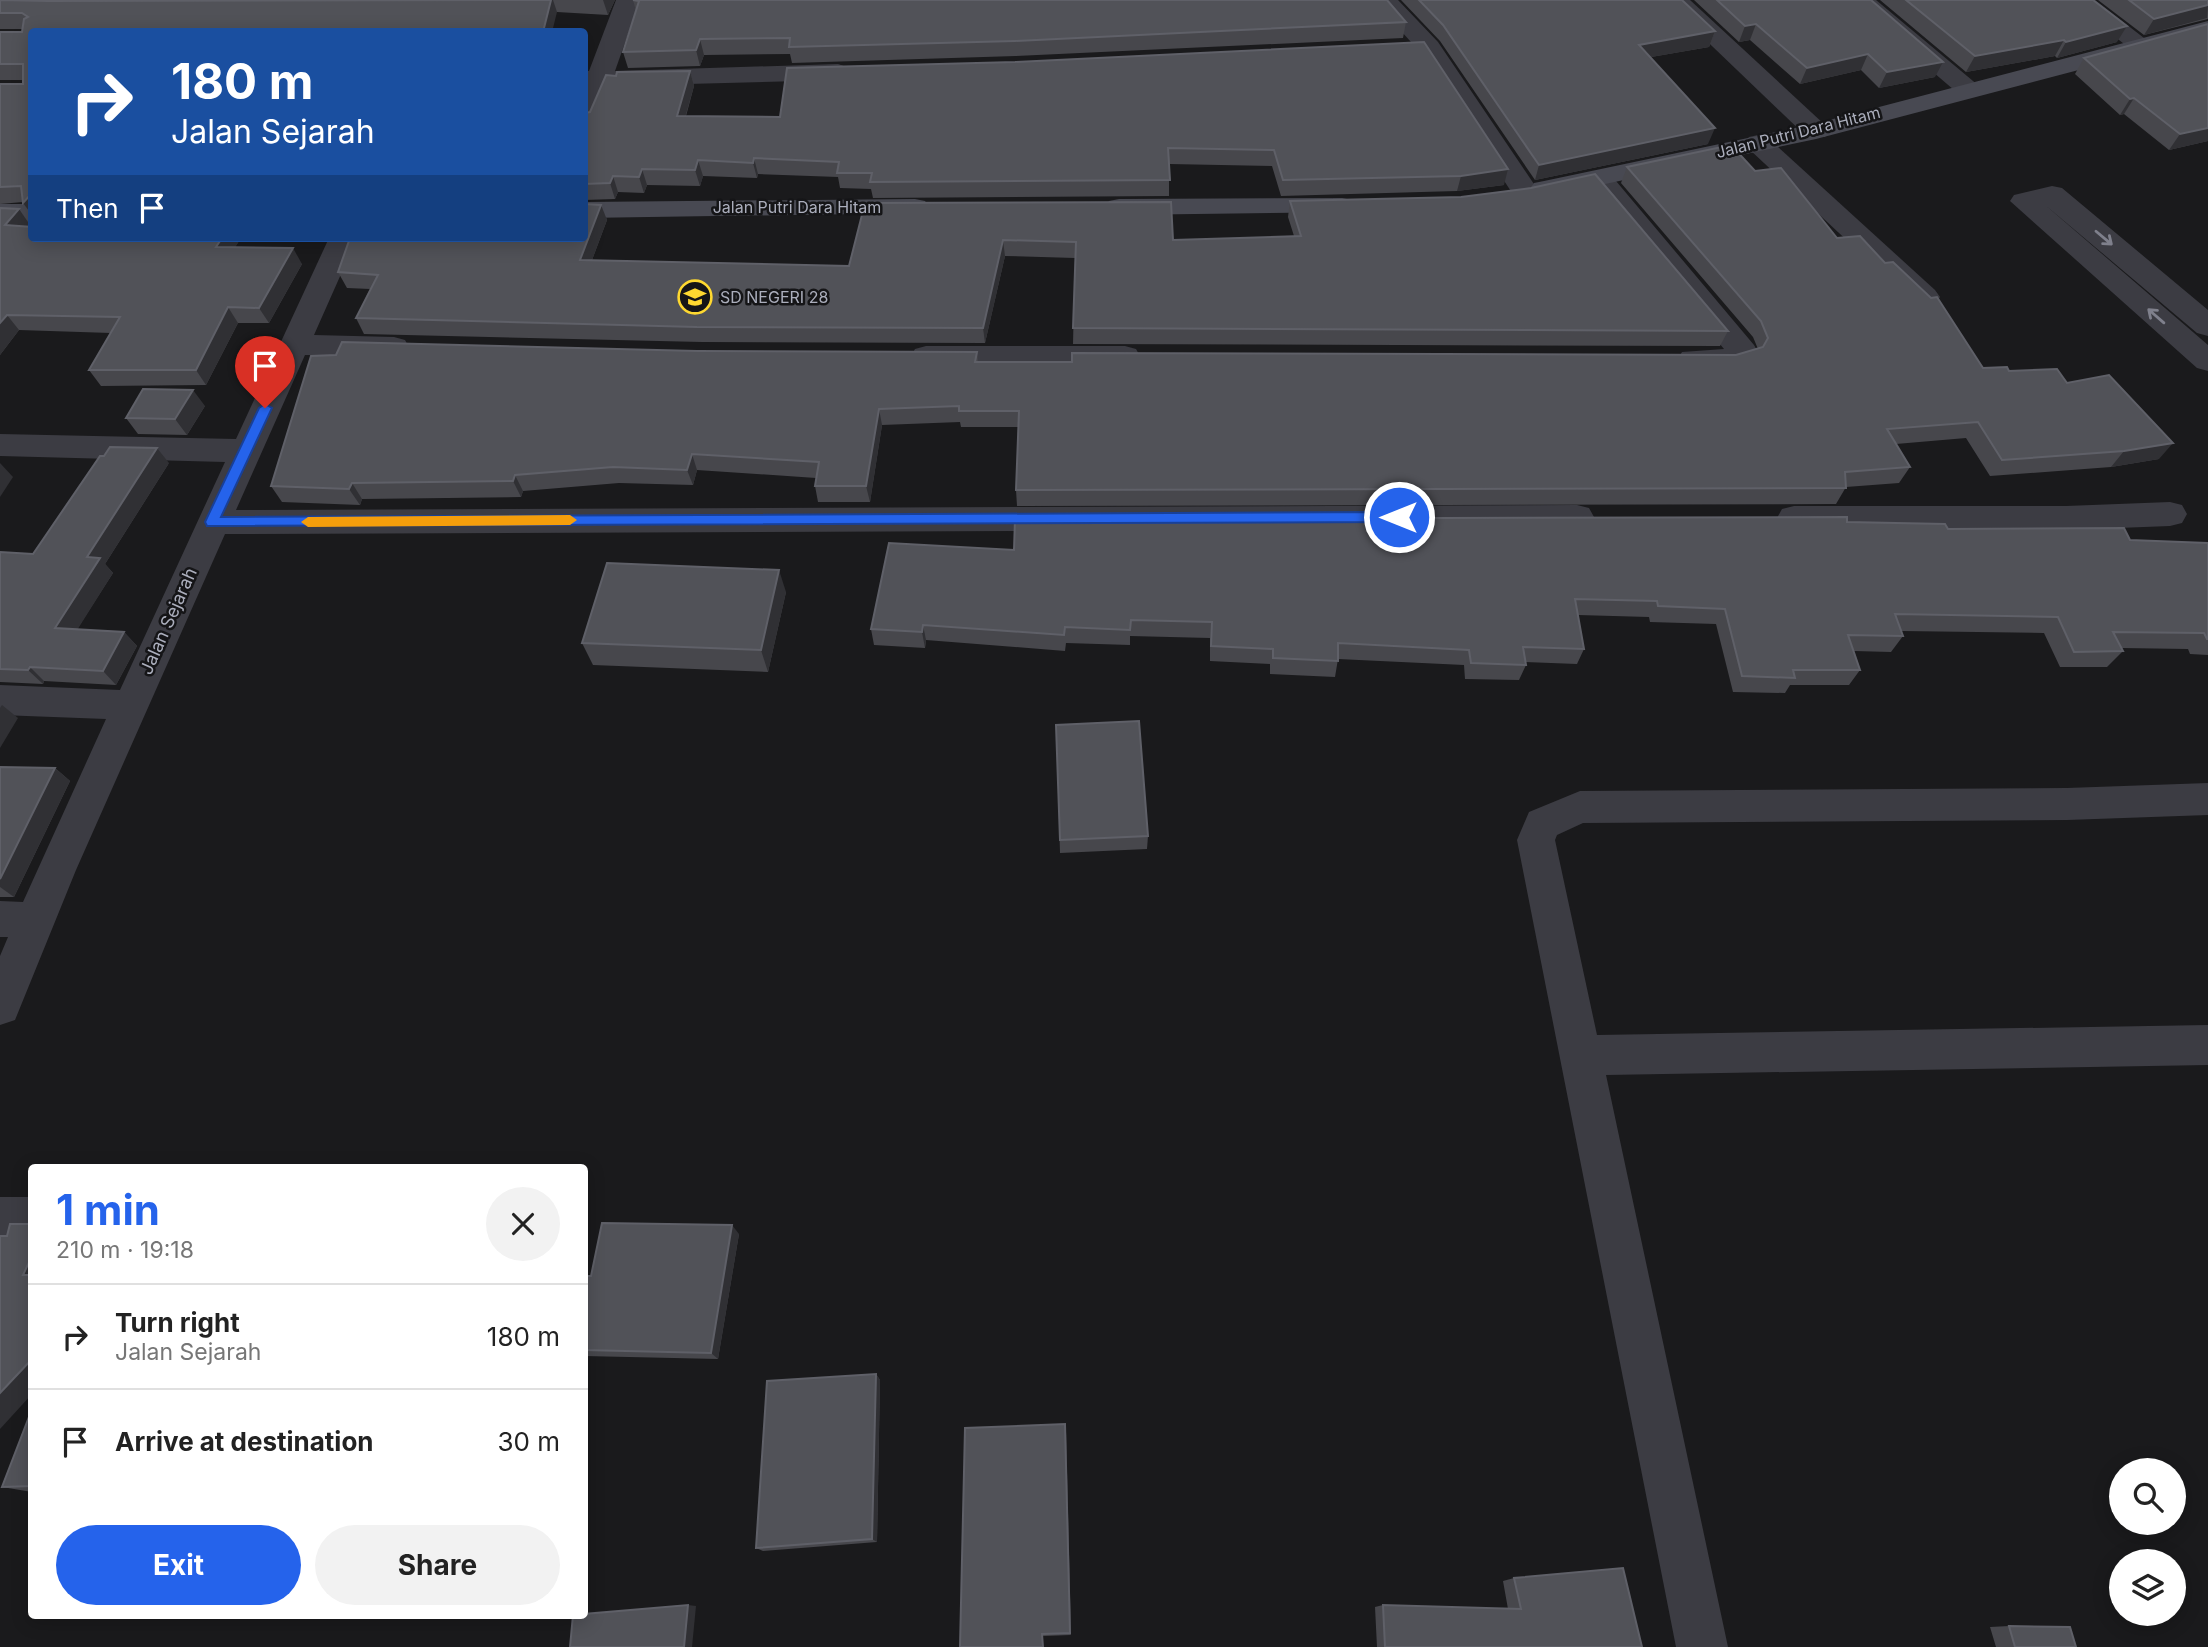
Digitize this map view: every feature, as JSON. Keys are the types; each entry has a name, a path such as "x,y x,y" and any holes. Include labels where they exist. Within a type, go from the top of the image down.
{"street":[{"path":"588,102 593,79 628,0"},
{"path":"1385,0 1429,47 1526,193"},
{"path":"1676,0 1816,131"},
{"path":"1861,0 1970,91"},
{"path":"2079,0 2141,45"},
{"name":"Jalan Putri Dara Hitam","path":"1498,196 1526,193 1816,131 2207,29"},
{"path":"1402,48 1429,47"},
{"path":"593,79 863,72"},
{"path":"1758,143 1925,297"},
{"path":"1597,177 1743,352 1742,355 1728,359 1664,358"},
{"path":"2208,326 2052,194 2024,201 2208,360"},
{"path":"1093,207 1367,205"},
{"name":"Jalan Putri Dara Hitam","path":"588,210 941,207"},
{"path":"0,213 28,213"},
{"name":"Jalan Sejarah","path":"0,1006 18,919 56,870 341,242"},
{"path":"294,345 417,348"},
{"path":"898,355 1150,356"},
{"path":"0,445 246,451"},
{"path":"1760,517 2066,518 2170,514"},
{"path":"212,522 1608,517"},
{"path":"0,701 130,705"},
{"path":"1702,1647 1536,840 1544,824 1561,813 1580,807 2067,804 2208,799"},
{"path":"1582,1055 2208,1045"},
{"path":"0,1220 28,1220"}],"building":[{"path":"0,0 551,0 544,28 28,28 28,197 23,203 21,186 0,187 0,84 23,84 23,64 0,64 0,32 22,32 24,19 28,17 22,13 0,13"},
{"path":"633,0 1387,0 1406,22 1015,41 789,47 790,38 700,39 696,50 623,52 639,1"},
{"path":"1419,0 1682,0 1715,31 1639,45 1715,128 1539,165 1443,25"},
{"path":"1717,0 1871,0 1943,62 1887,72 1868,54 1807,68 1756,24 1745,26"},
{"path":"1906,0 2093,0 2127,26 2066,42 2064,40 1975,56"},
{"path":"2129,0 2208,0 2208,5 2154,19"},
{"path":"2208,24 2208,128 2180,134 2134,98 2130,99 2084,58"},
{"path":"1424,42 1508,169 1461,176 1283,180 1274,150 1168,148 1170,180 870,182 872,173 837,173 839,162 754,158 753,163 698,160 695,170 642,169 639,177 613,176 610,183 588,184 588,112 606,75 616,76 617,72 690,71 677,116 780,117 787,68 1015,62"},
{"path":"1731,145 1755,171 1781,168 1837,238 1860,236 1885,263 1893,262 1931,298 1937,297 1983,368 2007,367 2009,371 2057,369 2067,383 2109,375 2173,443 2124,451 2002,460 1978,422 1887,429 1910,467 1845,472 1846,488 1016,490 1019,411 959,411 959,406 879,409 866,486 815,486 819,462 692,454 687,470 613,467 515,475 513,481 352,483 349,489 271,486 311,356 336,355 342,342 697,351 977,352 975,362 1072,362 1072,353 1736,355 1763,347 1768,338 1761,321 1627,167"},
{"path":"1595,174 1728,331 1073,328 1076,242 1003,240 983,328 697,327 356,318 378,275 338,272 349,242 587,242 580,260 849,266 865,203 1171,202 1173,240 1301,236 1290,201 1461,197 1531,188"},
{"path":"588,204 601,205 588,239"},
{"path":"0,208 19,209 5,225 28,227 28,242 219,242 216,247 293,248 259,308 228,307 196,370 89,370 120,317 7,315 0,323"},
{"path":"143,389 193,390 175,419 126,418"},
{"path":"110,447 157,448 87,557 100,558 55,628 124,632 103,671 30,667 28,670 0,669 0,552 33,554 100,456 104,456"},
{"path":"1847,517 1847,522 1945,524 1948,529 2124,528 2130,540 2208,543 2208,639 2204,633 2113,632 2123,651 2074,652 2058,617 1895,614 1903,636 1848,635 1860,670 1793,670 1795,678 1742,676 1725,609 1658,606 1657,601 1575,599 1584,649 1523,647 1526,665 1471,663 1469,650 1338,643 1338,661 1273,658 1273,649 1211,646 1212,622 1131,620 1130,630 1065,627 1064,635 923,625 922,632 871,629 889,543 1014,550 1015,519"},
{"path":"607,563 779,570 761,650 582,643"},
{"path":"1139,721 1148,836 1060,840 1056,725"},
{"path":"0,767 55,768 0,879"},
{"path":"602,1223 732,1225 711,1353 588,1350 588,1276 591,1276"},
{"path":"10,1224 28,1224 28,1264 23,1275 28,1275 28,1363 0,1393 0,1236 7,1236"},
{"path":"876,1374 872,1539 756,1548 767,1381"},
{"path":"28,1419 28,1486 2,1487"},
{"path":"1065,1424 1070,1633 1042,1634 1043,1647 960,1647 965,1428"},
{"path":"1623,1568 1642,1647 1385,1647 1383,1605 1521,1609 1514,1578"},
{"path":"688,1605 684,1647 570,1647 573,1619 588,1619 588,1614"},
{"path":"2009,1626 2070,1627 2076,1647 2015,1647"}],"slow traffic":[{"path":"308,522 570,520"}],"place":[{"name":"SD NEGERI 28","path":"695,297"}],"route":[{"path":"265,408 212,522 1399,517"}]}
